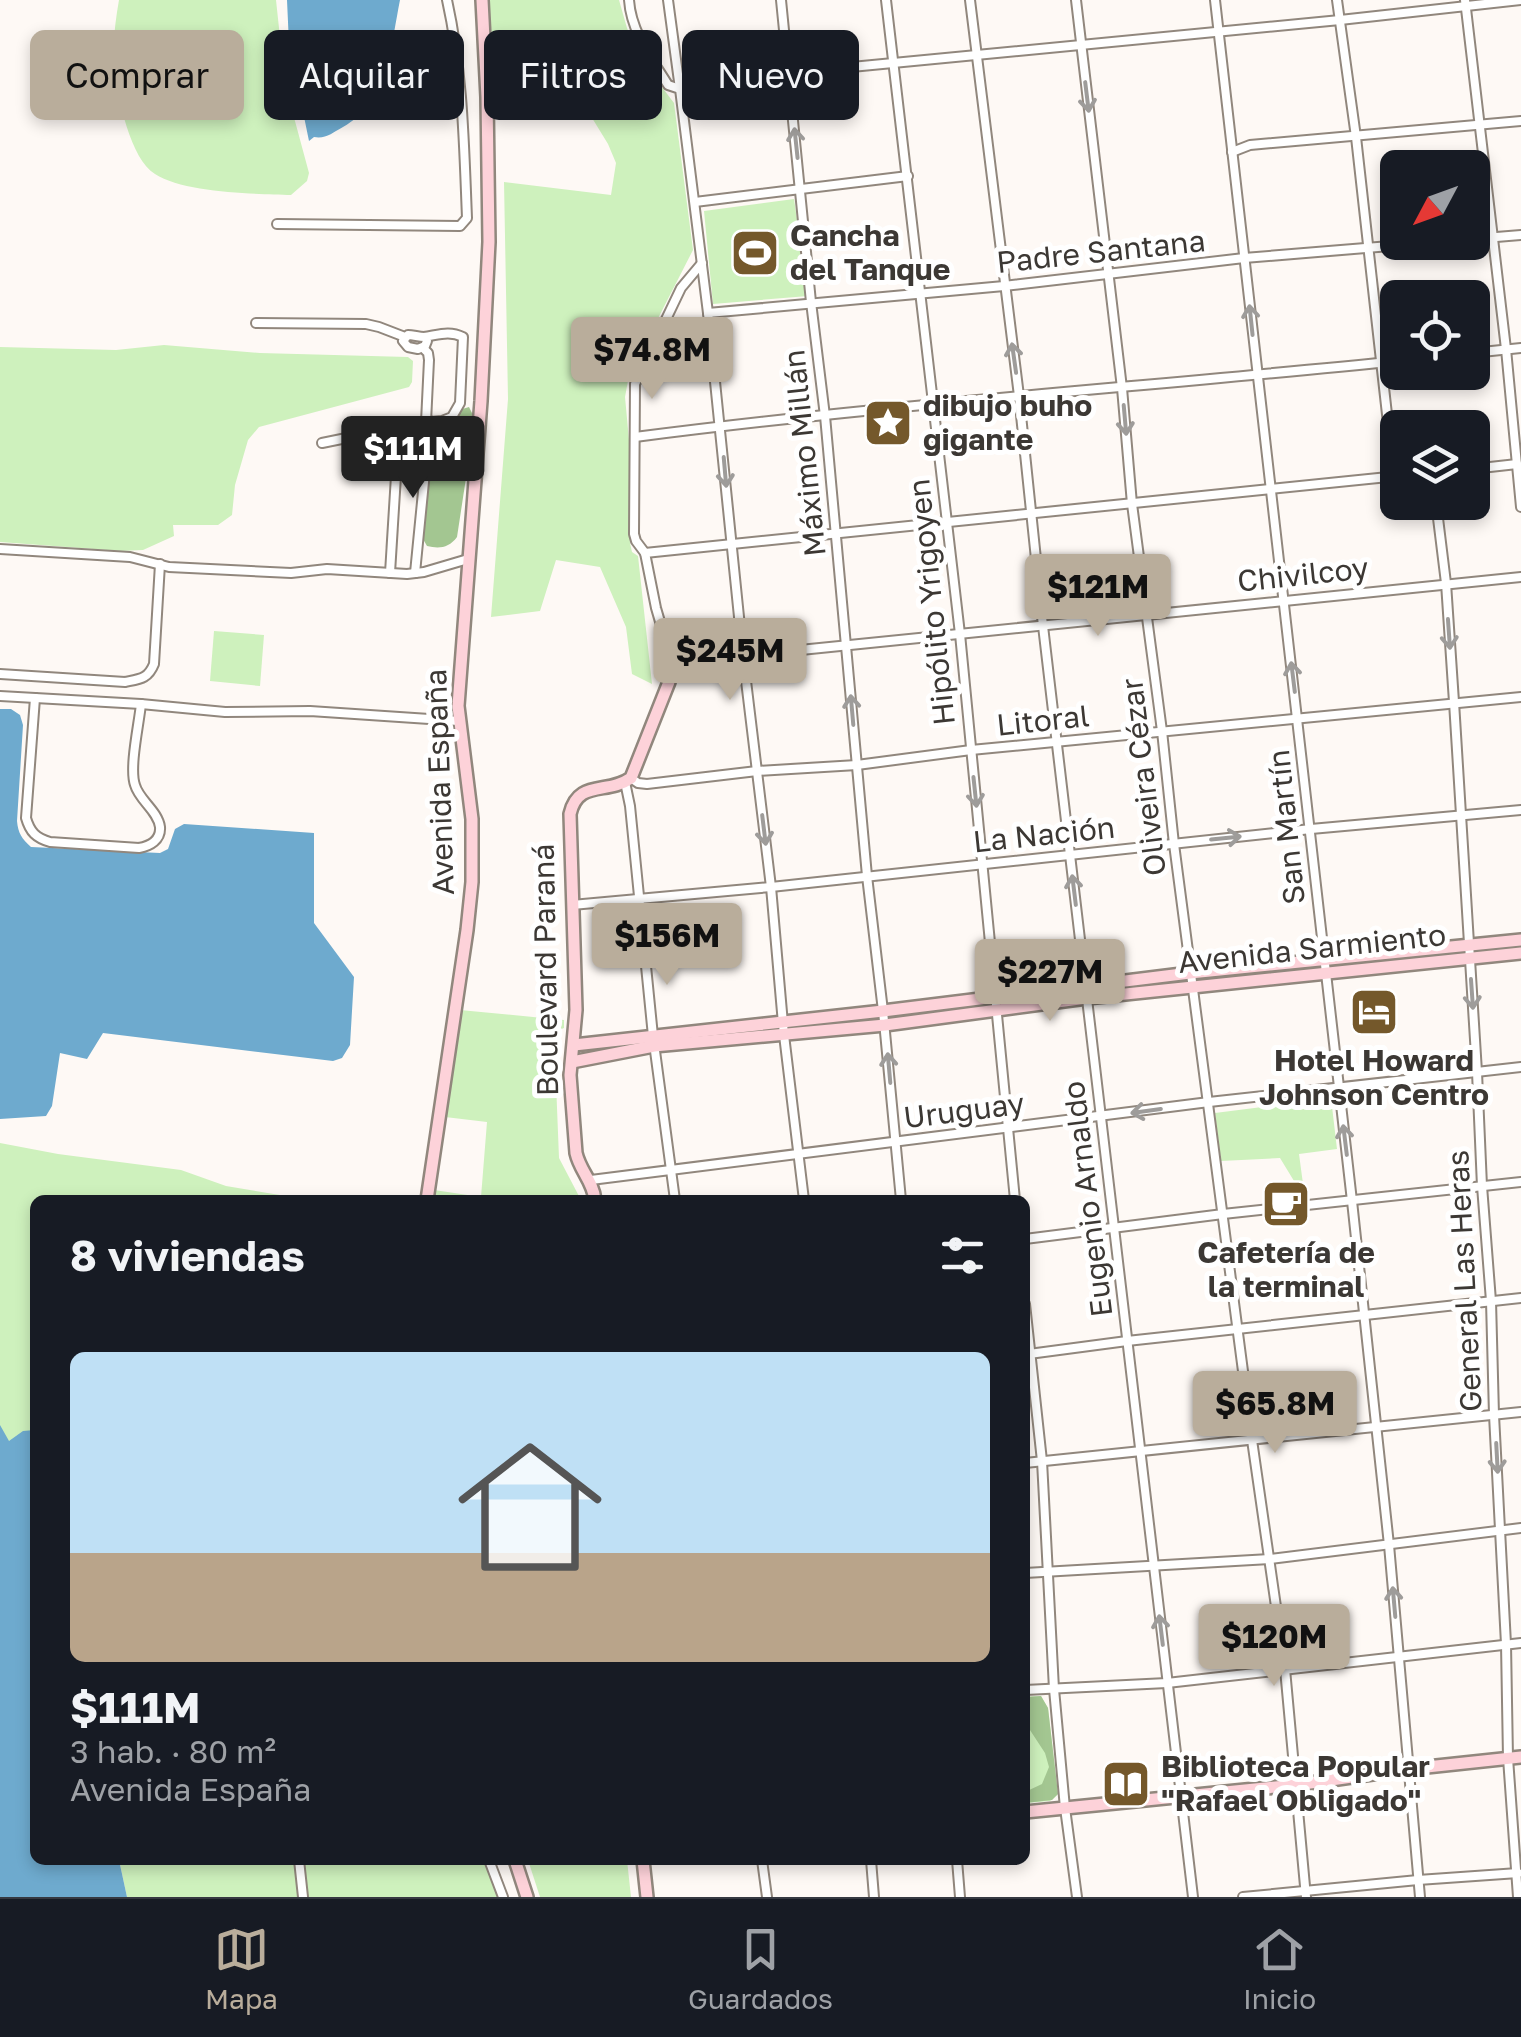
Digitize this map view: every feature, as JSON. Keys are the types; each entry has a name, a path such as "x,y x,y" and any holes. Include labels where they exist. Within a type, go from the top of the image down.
{"main road":[{"name":"Avenida España","path":"428,1195 472,882 472,820 458,721 482,401 488,242 482,0"},
{"path":"628,780 669,682 672,663"},
{"name":"Boulevard Paraná","path":"594,1195 591,1180 579,1166 576,1153 570,1075 576,1010 568,828 576,797 628,780"},
{"name":"Avenida Sarmiento","path":"574,1045 784,1035 885,1025 1190,973 1325,966 1469,951 1521,940"},
{"name":"Avenida Sarmiento","path":"1469,951 1521,953"},
{"name":"Avenida Sarmiento","path":"1086,992 1192,987 1325,966"},
{"name":"Avenida Sarmiento","path":"572,1062 654,1041 784,1021 995,1004"},
{"path":"1030,1812 1515,1758"},
{"path":"517,1865 527,1897"},
{"path":"644,1865 647,1897"}],"street":[{"path":"278,224 465,223 462,101 447,0"},
{"path":"629,0 644,46 668,85 680,88"},
{"path":"668,0 708,312 742,656 804,1195"},
{"name":"Máximo Millán","path":"781,0 784,30"},
{"name":"Hipólito Yrigoyen","path":"886,0 960,634 1015,1195"},
{"name":"Eugenio Arnaldo","path":"970,0 1020,396 1030,514 1193,1897"},
{"name":"Oliveira Cézar","path":"1076,0 1132,504 1190,973 1285,1668 1305,1894"},
{"name":"San Martín","path":"1215,0 1377,1428 1420,1897"},
{"path":"1337,0 1380,346"},
{"path":"859,66 1521,0"},
{"path":"1466,3 1521,507"},
{"name":"Máximo Millán","path":"793,120 901,1195"},
{"path":"1232,152 1250,145 1521,121"},
{"path":"695,202 908,176"},
{"path":"1490,237 1521,234"},
{"name":"Padre Santana","path":"708,312 1004,286 1244,258 1380,249"},
{"path":"672,663 644,553 634,534 634,400 639,373 681,288 702,263"},
{"path":"256,323 366,324 405,336 462,336 460,403 448,420 322,443"},
{"path":"405,336 403,341 408,347 422,348 429,360 416,573"},
{"path":"422,348 425,337"},
{"path":"1490,351 1521,348"},
{"path":"636,438 720,426 1380,362"},
{"path":"390,573 399,427"},
{"path":"1490,466 1519,464"},
{"path":"644,553 1380,479"},
{"name":"General Las Heras","path":"1438,520 1462,815 1491,1301 1500,1530 1515,1758 1518,1897"},
{"path":"0,549 130,557 169,567 291,573 327,568 416,573 468,559"},
{"path":"0,674 126,682 143,679 154,664 160,564"},
{"name":"Chivilcoy","path":"672,663 1521,577"},
{"path":"0,696 226,712 310,711 458,721"},
{"name":"Litoral","path":"628,780 647,784 1521,697"},
{"path":"35,698 26,818 32,834 50,842 139,848 149,846 157,838 160,827 135,788 141,704"},
{"path":"628,780 654,1041 675,1195"},
{"name":"La Nación","path":"572,905 1521,810"},
{"name":"Uruguay","path":"591,1180 1521,1067"},
{"path":"1030,1238 1521,1182"},
{"path":"1030,1354 1521,1298"},
{"path":"1030,1375 1042,1461 1054,1689 1078,1897"},
{"path":"1030,1462 1521,1412"},
{"path":"1030,1572 1270,1559 1521,1528"},
{"path":"1030,1690 1167,1682 1521,1643"},
{"path":"300,1865 303,1897"},
{"path":"491,1865 503,1897"},
{"path":"763,1865 767,1897"},
{"path":"871,1865 874,1897"},
{"path":"957,1865 960,1897"},
{"path":"1243,1897 1519,1873"}],"green space":[{"path":"119,0 276,0 279,30 264,30 264,120 295,120 309,173 307,181 291,195 221,191 168,180 146,167 125,120 244,120 244,30 116,30"},
{"path":"488,0 619,0 628,30 491,30"},
{"path":"662,87 674,103 693,250 629,375 625,397 630,543 632,552 638,556 652,684 632,674 626,627 600,567 556,560 540,611 491,617 508,399 504,182 611,195 616,163 593,120 662,120"},
{"name":"Cancha del Tanque","path":"794,199 808,296 713,304 704,211"},
{"path":"164,345 260,353 408,357 413,361 412,382 409,387 259,427 248,440 235,485 232,515 218,525 173,525 174,536 143,550 0,542 0,347 116,350"},
{"path":"469,407 475,419 457,537 443,547 427,546 419,532 422,459 463,432 457,419 459,410"},
{"path":"214,631 264,635 260,686 210,681"},
{"path":"460,1010 564,1020 564,1028 554,1032 559,1158 578,1195 481,1195 487,1122 445,1117"},
{"path":"1331,1098 1337,1149 1299,1154 1305,1199 1280,1158 1221,1161 1215,1113"},
{"path":"0,1143 181,1170 226,1186 280,1195 30,1195 30,1444 0,1452"},
{"path":"434,1190 468,1195 433,1195"},
{"path":"1041,1696 1048,1708 1058,1794 1050,1801 1030,1803 1030,1697"},
{"path":"1041,1696 1048,1708 1058,1794 1052,1800 1030,1802 1030,1790 1042,1784 1049,1767 1030,1730 1030,1697"},
{"path":"120,1865 488,1865 501,1897 127,1897"},
{"path":"530,1865 628,1865 631,1897 540,1897"}],"water":[{"path":"287,0 400,0 394,30 288,30"},
{"path":"305,120 353,120 329,135 309,141"},
{"path":"0,709 11,709 20,715 23,725 17,821 21,836 31,847 160,853 168,849 175,829 184,824 314,833 314,923 354,977 350,1045 342,1058 333,1061 103,1033 87,1059 60,1053 52,1106 46,1116 0,1119"},
{"path":"0,1425 9,1441 30,1430 30,1865 120,1865 127,1897 0,1897"}],"place":[{"name":"Cancha del Tanque","path":"755,253"},
{"name":"dibujo buho gigante","path":"888,423"},
{"name":"Hotel Howard Johnson Centro","path":"1374,1012"},
{"name":"Cafetería de la terminal","path":"1286,1204"},
{"name":"Biblioteca Popular \"Rafael Obligado\"","path":"1126,1784"}]}
